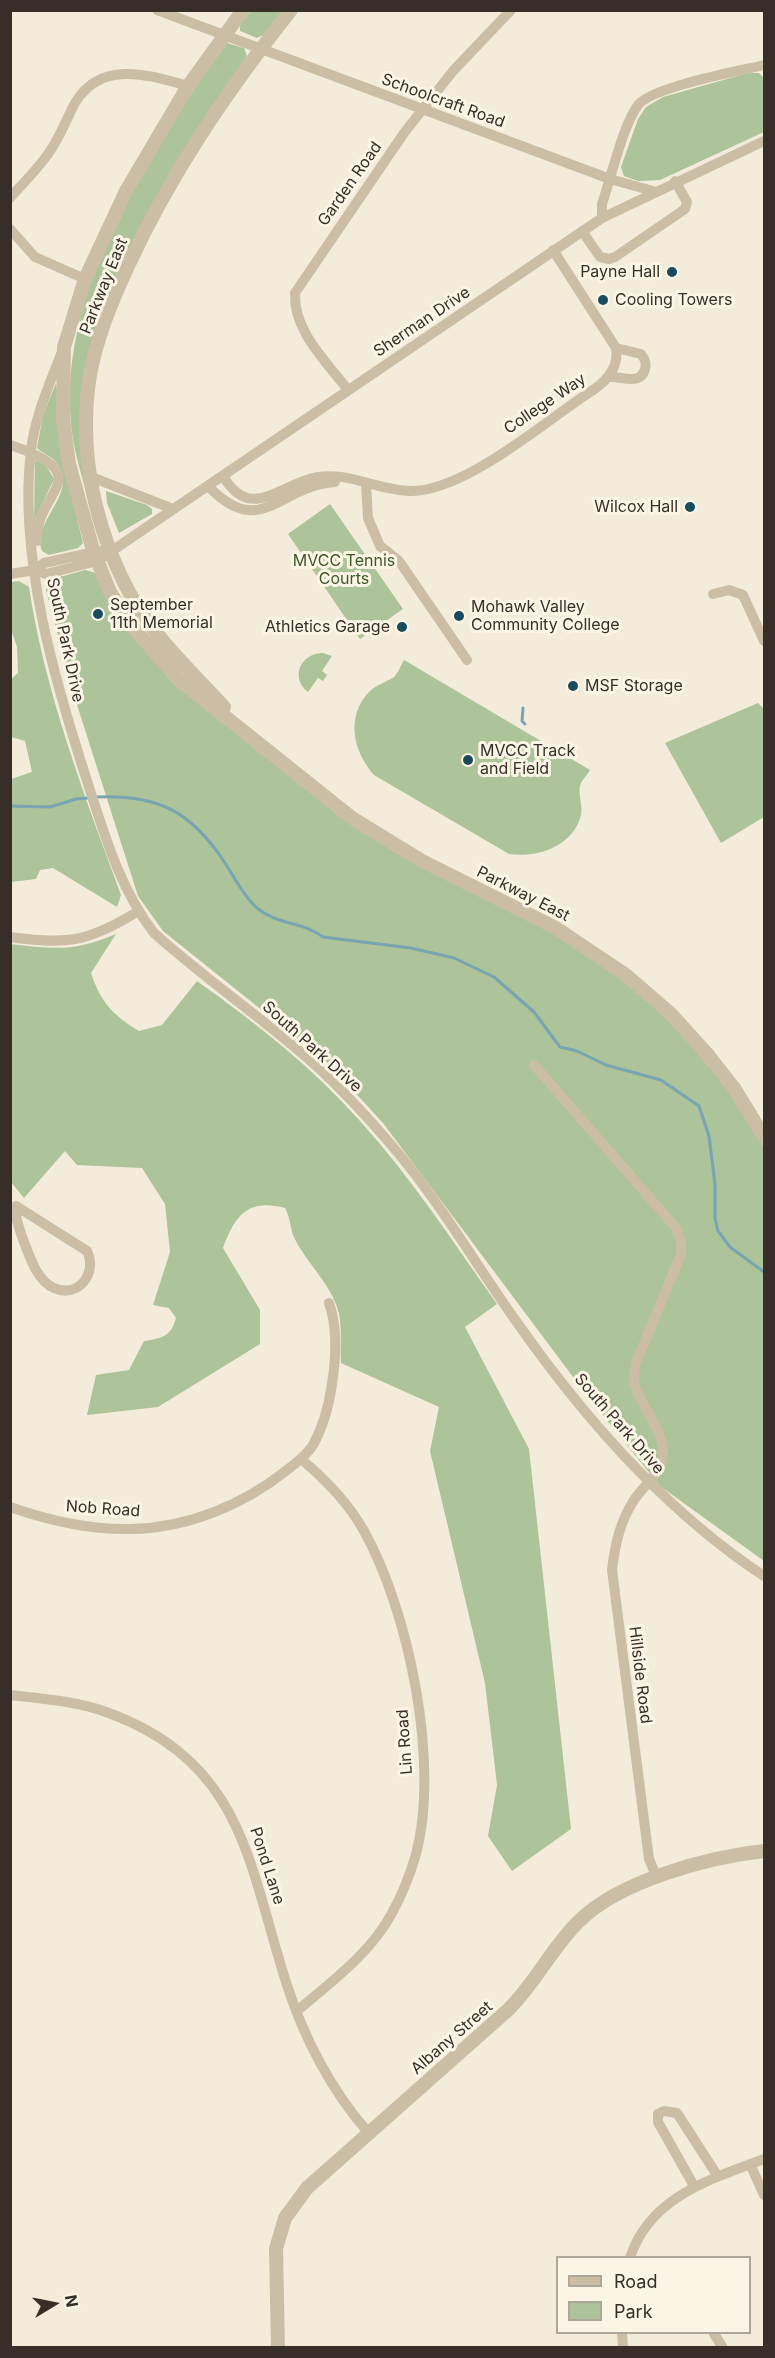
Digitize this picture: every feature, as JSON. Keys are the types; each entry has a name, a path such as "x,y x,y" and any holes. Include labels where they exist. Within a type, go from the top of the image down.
{"street":[{"name":"Schoolcraft Road","path":"156,10 610,179 653,191"},
{"name":"Parkway East","path":"31,452 40,408 64,347 85,279 126,191 188,86 243,10"},
{"name":"Parkway East","path":"231,719 225,709 148,621 130,593 110,551 100,523 89,476 88,383 93,356 110,307 138,244 175,175 198,136 291,10"},
{"name":"Garden Road","path":"348,390 298,319 295,293 306,273 423,109 453,71 511,10"},
{"path":"602,218 602,204 610,179 630,122 643,101 661,92 765,65"},
{"path":"10,198 48,155 76,101 99,80 127,72 144,74 188,86"},
{"name":"Sherman Drive","path":"10,574 35,565 95,556 110,551 602,218 653,191 765,141"},
{"path":"582,231 600,257 609,259 615,257 685,209 687,202 675,181"},
{"path":"10,229 35,257 57,269 85,279"},
{"path":"553,250 616,348 642,354 646,362 645,370 633,380 609,377"},
{"name":"Parkway East","path":"64,347 63,419 67,453 95,556 110,592 153,653 178,679 231,719 305,783 386,841 489,896 556,928 626,975 671,1014 708,1055 734,1088 765,1137"},
{"name":"College Way","path":"223,476 232,492 249,499 261,498 315,478 347,477 363,483 409,491 436,488 454,482 534,430 609,377 616,360 616,348"},
{"path":"10,445 31,452 51,464 58,477 57,486 38,527 35,565"},
{"name":"South Park Drive","path":"31,452 29,501 31,553 56,676 74,741 117,870 137,912 162,941 313,1063 365,1115 434,1201 557,1375 648,1482 685,1516 765,1576"},
{"path":"89,476 173,509"},
{"path":"363,483 368,518 380,546 399,561 467,660"},
{"name":"College Way","path":"208,486 230,506 249,511 324,484 363,483"},
{"path":"714,594 729,590 743,595 765,641"},
{"path":"10,937 59,942 85,938 110,929 137,912"},
{"name":"Hillside Road","path":"534,1065 676,1228 681,1241 681,1254 636,1364 634,1380 661,1440 664,1452 660,1467 634,1500 621,1524 615,1541 612,1569 649,1859 657,1878"},
{"path":"13,1202 87,1251 92,1270 87,1279 77,1287 66,1291 54,1288 43,1280 31,1261 13,1202"},
{"name":"Nob Road","path":"10,1507 40,1518 76,1526 132,1529 174,1524 211,1514 242,1500 301,1459 316,1438 330,1396 335,1350 333,1314 329,1303"},
{"name":"Lin Road","path":"297,2011 357,1957 391,1916 416,1853 422,1801 422,1749 413,1678 402,1627 386,1578 364,1530 354,1516 319,1474 301,1459"},
{"name":"Pond Lane","path":"10,1695 67,1701 108,1712 163,1740 206,1778 226,1806 249,1854 287,1986 297,2011 322,2064 355,2118 368,2132"},
{"name":"Albany Street","path":"279,2348 276,2249 281,2226 306,2188 510,2009 525,1993 577,1923 596,1907 657,1878 704,1860 765,1851"},
{"path":"694,2186 658,2122 658,2114 664,2111 677,2114 717,2175"},
{"path":"631,2256 651,2219 664,2206 694,2186 717,2175 765,2159"},
{"path":"750,2164 765,2195"},
{"path":"714,2334 723,2348"}],"green space":[{"path":"251,11 283,11 265,34 257,38 240,31 240,25"},
{"path":"227,43 244,48 247,56 193,136 94,338 90,507 70,419 73,357 83,308 99,261 144,168 171,124"},
{"path":"748,73 759,73 764,78 764,132 660,180 638,181 624,176 621,167 638,119 646,107 663,97"},
{"path":"56,383 68,481 83,543 78,548 49,555 42,551 40,540 43,528 60,496 63,485 62,473 54,460 37,448 43,415"},
{"path":"35,461 44,462 54,479 34,521"},
{"path":"106,491 147,505 152,509 152,514 119,533 107,503"},
{"name":"MVCC Tennis Courts","path":"330,504 403,609 360,639 288,534"},
{"path":"85,570 96,573 129,631 165,673 337,814 552,932 631,985 669,1019 731,1093 764,1147 764,1561 660,1486 588,1397 383,1123 328,1063 163,931 138,896 72,689 46,590 49,580"},
{"path":"19,581 29,587 36,627 55,704 121,895 117,907 53,868 40,870 36,879 11,882 11,779 32,772 25,741 11,737 11,679 18,673 17,647 11,629 11,582"},
{"path":"323,653 332,656 322,671 327,675 323,681 318,678 308,692 300,680 300,667 308,657"},
{"name":"MVCC Track and Field","path":"404,660 590,770 580,786 581,815 570,835 562,842 542,852 509,854 374,775 367,766 357,744 355,722 357,711 370,691 394,677"},
{"path":"758,703 764,709 764,817 721,843 665,743"},
{"path":"116,934 91,973 99,992 115,1014 139,1031 162,1025 197,981 241,1013 323,1082 379,1142 497,1304 465,1327 529,1449 571,1829 512,1871 488,1836 497,1785 485,1683 430,1451 439,1407 341,1363 341,1327 337,1307 328,1288 298,1245 285,1208 261,1206 244,1212 232,1227 223,1248 260,1310 260,1344 158,1407 87,1415 96,1375 129,1370 144,1341 165,1336 174,1324 176,1318 169,1308 153,1305 170,1252 165,1204 142,1168 77,1165 65,1151 24,1198 11,1182 10,944 64,948 88,944"}],"waterway":[{"path":"523,708 522,721 525,724"},
{"path":"95,797 117,797 155,803 186,818 212,845 248,898 265,914 316,932 323,937 411,948 454,958 494,977 534,1012 560,1047 577,1051 606,1065 661,1080 699,1106 709,1136 718,1231 730,1247 764,1272"},
{"path":"10,806 50,807 88,798"}],"place":[{"name":"Payne Hall","path":"672,272"},
{"name":"Cooling Towers","path":"603,300"},
{"name":"Wilcox Hall","path":"690,507"},
{"name":"September 11th Memorial","path":"98,614"},
{"name":"Mohawk Valley Community College","path":"459,616"},
{"name":"Athletics Garage","path":"402,627"},
{"name":"MSF Storage","path":"573,686"},
{"name":"MVCC Track and Field","path":"468,760"}]}
